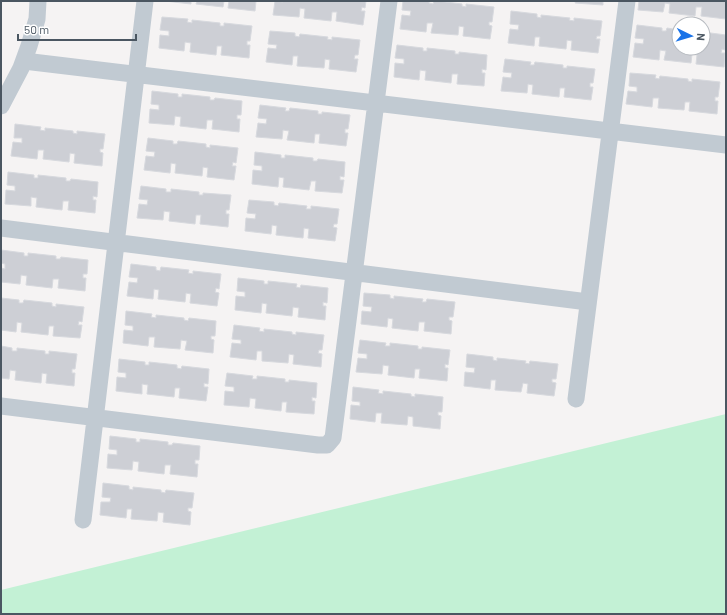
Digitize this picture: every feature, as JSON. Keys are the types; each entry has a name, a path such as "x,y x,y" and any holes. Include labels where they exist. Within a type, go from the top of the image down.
{"street":[{"path":"1,106 24,61 37,19 38,1"},
{"path":"82,520 145,1"},
{"path":"1,406 327,445 333,438 389,1"},
{"path":"576,399 627,1"},
{"path":"24,61 726,146"},
{"path":"1,228 588,302"}],"green space":[{"path":"726,414 726,614 1,614 1,590"}],"building":[{"path":"165,1 191,1 191,4"},
{"path":"197,1 224,1 223,7 196,4"},
{"path":"229,1 256,1 255,11 228,8"},
{"path":"275,1 366,1 365,8 362,7 361,11 365,11 363,25 336,21 337,12 332,12 331,21 304,18 305,9 300,8 299,17 273,15"},
{"path":"403,1 429,1 429,3 433,4 434,1 437,1 462,4 462,6 466,7 466,4 494,7 492,22 489,22 489,25 492,26 490,39 463,36 464,27 459,26 458,35 431,33 433,23 427,23 426,32 400,29 402,15 410,16 411,11 402,10"},
{"path":"576,1 603,1 603,5 575,3"},
{"path":"639,1 726,1 726,19 701,16 702,7 696,7 695,16 669,13 670,4 665,3 663,12 638,10"},
{"path":"511,11 537,14 537,17 541,18 541,15 570,18 569,20 574,21 574,18 602,21 600,36 597,36 596,39 600,39 598,53 571,50 572,41 567,40 566,49 539,46 540,37 535,37 534,46 508,43 510,29 518,30 519,25 510,24"},
{"path":"162,17 188,19 187,22 192,23 192,20 220,23 220,26 224,26 224,23 252,26 250,41 247,41 247,45 250,45 249,58 221,55 222,46 217,46 216,55 190,52 191,43 185,42 184,51 159,48 160,35 169,36 169,31 160,30"},
{"path":"637,25 662,28 662,31 666,31 667,28 671,29 671,56 692,56 691,63 664,60 666,51 660,50 659,60 633,57 635,43 643,44 644,39 635,38"},
{"path":"270,31 295,33 295,36 299,37 300,34 328,37 327,39 332,40 332,37 360,40 358,55 355,55 354,59 358,59 356,72 329,69 330,60 325,59 324,68 297,66 298,56 293,56 292,65 266,62 268,48 276,49 277,45 268,44"},
{"path":"711,33 726,35 725,50 722,49 721,53 725,53 724,67 696,64 697,56 711,56"},
{"path":"397,45 423,48 423,51 427,51 427,48 455,51 455,54 459,54 459,52 487,55 486,70 482,69 482,73 485,73 484,86 457,84 458,74 452,74 451,83 425,80 426,71 420,70 419,80 394,77 395,63 404,64 404,59 395,58"},
{"path":"505,59 531,62 530,65 534,65 535,62 563,65 563,68 567,68 567,66 595,69 593,83 590,83 590,87 593,87 591,100 564,97 565,88 560,88 559,97 532,94 533,85 528,84 527,93 501,91 503,77 511,78 512,73 503,72"},
{"path":"630,73 656,75 655,78 659,79 660,76 688,79 688,81 692,82 692,79 720,82 718,97 715,97 715,101 718,101 717,114 689,111 690,102 685,102 684,110 658,108 659,98 653,98 652,107 626,104 628,91 637,92 637,87 629,86"},
{"path":"152,91 178,94 178,97 182,97 182,94 210,97 210,100 214,100 215,98 242,101 241,115 237,115 237,119 240,119 239,132 212,129 213,120 207,120 206,129 180,126 181,117 175,116 174,125 149,123 150,109 159,110 159,105 151,104"},
{"path":"260,105 286,108 285,111 289,111 290,108 318,111 318,114 322,114 322,112 350,115 348,129 345,129 345,133 348,133 346,146 319,143 320,134 315,134 314,143 287,140 289,131 283,130 282,139 256,137 258,123 266,124 267,119 258,118"},
{"path":"15,124 41,127 40,130 45,131 45,128 73,131 73,133 77,134 77,131 105,134 103,149 100,149 100,152 103,153 102,166 74,163 75,154 70,153 69,162 43,159 44,150 38,150 37,159 11,156 13,142 22,143 22,138 14,138"},
{"path":"148,138 173,141 173,144 177,144 178,141 206,144 206,147 210,148 210,145 238,148 236,163 233,162 232,166 236,166 234,180 207,177 208,168 203,167 202,176 175,173 176,164 171,163 170,173 144,170 146,156 154,157 155,152 146,151"},
{"path":"255,152 281,155 281,158 285,158 285,155 313,158 313,161 317,161 318,159 345,162 344,177 340,176 340,180 344,180 342,193 315,191 316,181 311,181 309,190 283,187 284,178 279,177 278,187 252,184 253,170 262,171 262,166 254,165"},
{"path":"8,172 34,175 34,178 38,178 38,175 66,178 66,181 70,181 71,179 98,182 97,197 93,196 93,200 96,200 95,213 68,210 69,201 63,201 62,210 36,207 37,198 31,197 31,206 5,204 6,190 15,191 15,186 7,185"},
{"path":"141,186 166,189 166,192 171,192 171,189 199,192 199,195 203,195 203,193 231,195 229,210 226,210 226,214 229,214 228,227 200,224 201,215 196,215 195,224 169,221 170,212 164,211 163,220 137,218 139,204 147,205 148,200 139,199"},
{"path":"249,200 274,202 274,205 278,206 279,203 307,206 306,209 311,209 311,206 339,209 337,224 334,224 333,227 337,228 335,241 308,238 309,229 304,228 303,238 276,235 277,226 272,225 271,234 245,231 246,218 255,219 256,214 247,213"},
{"path":"1,250 24,253 24,256 28,256 28,253 56,256 56,259 60,259 61,257 88,260 87,274 83,274 83,278 86,278 85,291 58,288 59,279 53,279 52,288 26,285 27,276 21,275 20,284 1,282 1,268 5,269 5,264 1,263"},
{"path":"131,264 156,267 156,270 160,271 161,267 189,270 188,273 193,274 193,271 221,274 219,289 216,288 215,292 219,293 217,306 190,303 191,294 186,293 185,302 158,299 159,290 154,289 153,299 127,296 129,282 137,283 138,278 129,277"},
{"path":"238,278 264,281 264,284 268,284 268,281 297,284 296,287 300,288 301,285 328,288 327,303 323,302 323,306 326,306 325,320 298,317 299,308 293,307 292,316 266,313 267,304 262,303 261,313 235,310 236,296 245,297 245,292 237,291"},
{"path":"364,293 390,295 390,298 394,299 394,296 423,299 422,302 426,302 427,299 455,302 453,317 449,317 449,320 452,321 451,334 424,331 425,322 419,322 418,331 392,328 393,319 388,318 387,327 361,324 362,311 371,312 372,307 363,306"},
{"path":"1,298 19,300 19,303 23,303 24,300 52,303 52,306 56,307 56,304 84,307 82,322 79,321 78,325 82,325 80,338 53,336 54,326 49,326 48,335 21,332 22,323 17,322 16,332 1,330"},
{"path":"126,311 152,314 151,317 156,318 156,315 184,318 184,320 188,321 189,318 216,321 215,336 211,336 211,339 214,340 213,353 185,350 187,341 181,340 180,349 154,347 155,337 149,337 148,346 123,343 124,330 133,331 133,326 125,325"},
{"path":"234,325 260,328 259,331 264,332 264,329 292,332 292,334 296,335 296,332 324,335 322,350 319,350 318,353 322,354 321,367 293,364 294,355 289,354 288,363 262,361 262,351 257,351 256,360 230,357 232,343 241,344 241,340 232,339"},
{"path":"360,340 386,343 385,346 390,346 390,343 418,346 418,349 422,349 422,347 450,350 448,365 445,364 445,368 448,368 447,381 419,378 420,369 415,369 414,378 388,375 389,366 383,365 382,374 356,372 358,358 367,359 367,354 358,353"},
{"path":"1,346 12,348 12,351 17,351 17,348 45,351 45,354 49,354 49,351 77,354 75,369 72,369 72,373 75,373 74,386 46,383 47,374 42,373 41,383 15,380 16,371 10,370 9,379 1,378"},
{"path":"467,354 493,357 493,360 497,361 497,358 526,361 525,363 529,364 530,361 558,364 556,379 552,379 552,382 556,383 554,396 527,393 528,384 523,383 521,392 495,390 496,380 491,380 490,389 464,386 465,372 474,373 475,368 466,367"},
{"path":"119,359 145,362 145,365 149,365 149,362 177,365 177,368 181,369 182,366 209,369 208,384 204,383 204,387 208,387 206,401 179,398 180,388 175,388 174,397 147,394 148,385 142,384 142,394 116,391 117,377 126,378 126,373 118,372"},
{"path":"227,373 253,376 252,379 257,379 257,376 285,379 285,382 289,382 289,380 317,383 316,398 312,397 312,401 315,401 314,414 286,412 287,402 282,402 281,411 255,408 256,399 250,398 249,407 224,405 225,391 234,392 234,387 225,386"},
{"path":"353,387 379,390 378,393 383,394 383,391 411,394 411,396 415,397 415,394 443,397 442,412 438,412 438,415 441,416 440,429 413,426 413,417 408,416 407,425 381,423 382,413 376,413 375,422 350,419 351,405 360,406 360,402 352,401"},
{"path":"110,436 136,439 136,442 140,442 140,439 168,442 168,445 172,445 173,443 200,446 199,460 195,460 195,464 198,464 197,477 170,474 171,465 165,465 164,474 138,471 139,462 133,461 132,470 107,468 108,454 117,455 117,450 109,449"},
{"path":"103,483 129,486 129,489 133,490 133,487 161,490 161,492 165,493 166,490 194,493 192,508 188,508 188,511 191,512 190,525 163,522 164,513 158,512 157,521 131,519 132,509 127,509 126,518 100,515 101,502 110,502 111,498 102,497"}]}
